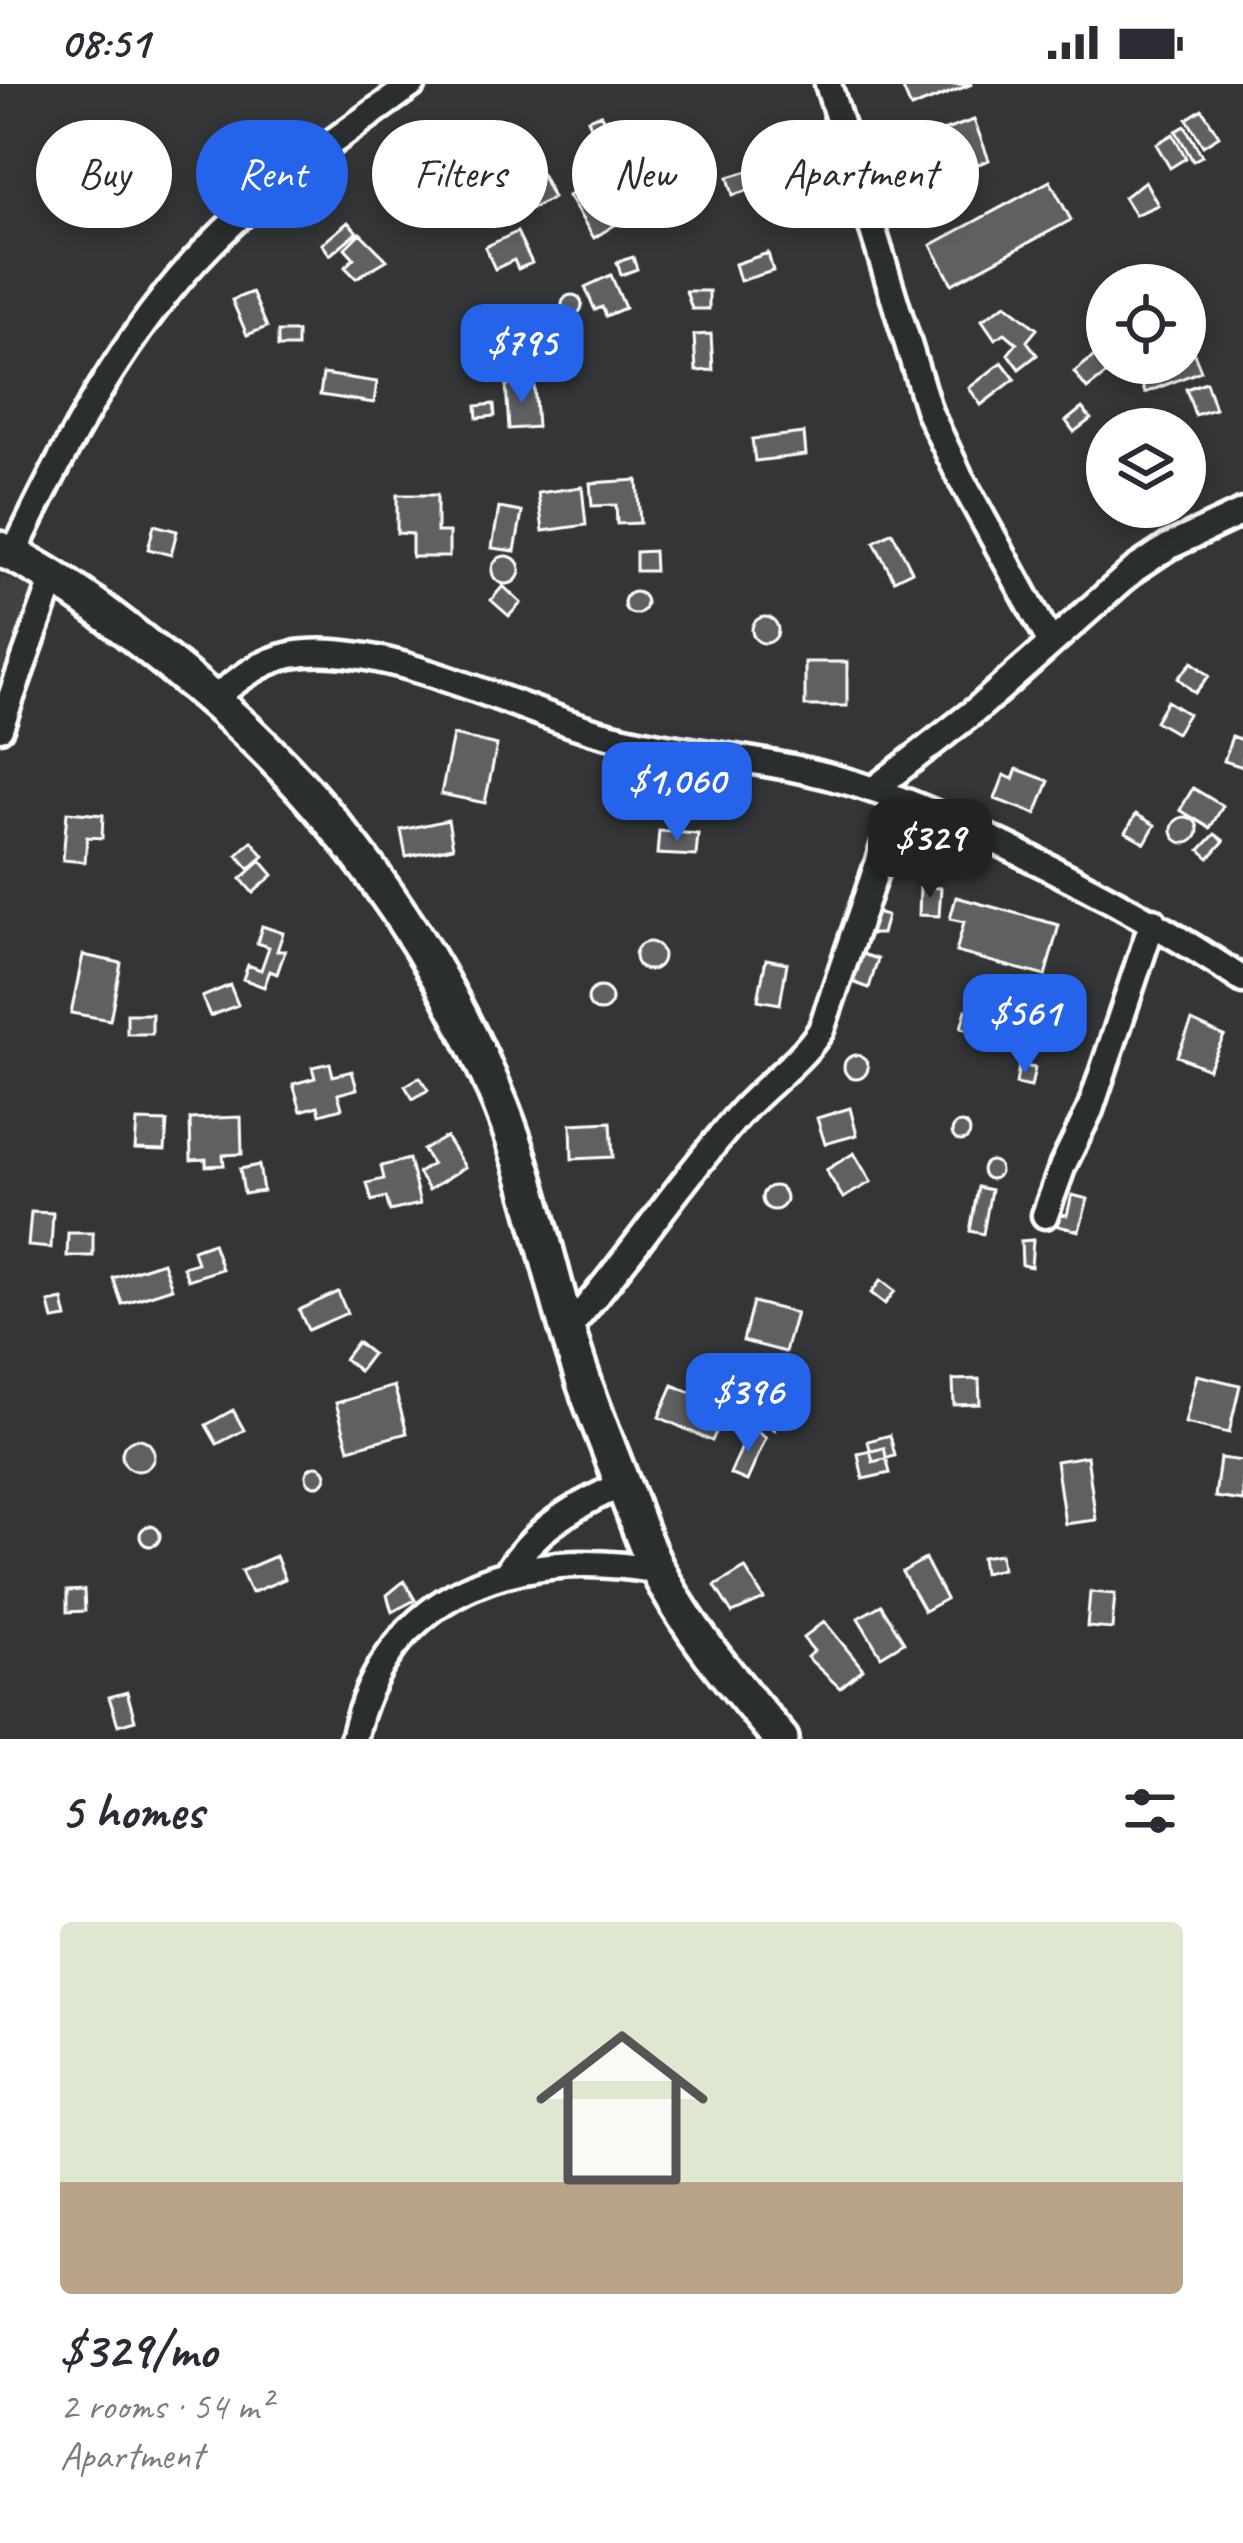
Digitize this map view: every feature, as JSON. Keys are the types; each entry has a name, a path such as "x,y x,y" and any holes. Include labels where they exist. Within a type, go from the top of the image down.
{"street":[{"path":"412,84 293,170 211,244 162,299 106,380 6,552 160,656 252,732 319,805 377,881 466,1026 501,1107 529,1185 567,1330 658,1571 730,1679 781,1739"},
{"path":"828,84 929,412 1052,643"},
{"path":"873,790 977,709 1135,569 1168,547 1243,512"},
{"path":"0,728 53,580"},
{"path":"213,700 238,679 276,660 295,654 349,656 406,666 613,736 672,751 803,770 928,809 1153,920 1243,980"},
{"path":"567,1330 617,1274 744,1109 821,1030 900,800"},
{"path":"1045,1215 1090,1110 1153,920"},
{"path":"506,1574 523,1546 558,1516 623,1484"},
{"path":"353,1739 359,1714 395,1641 441,1601 506,1574 579,1561 658,1571"}],"shaded area":[{"path":"0,575 35,590 0,686"}],"building":[{"path":"901,84 972,84 911,108"},
{"path":"1202,109 1219,136 1203,146 1187,119"},
{"path":"1185,126 1202,156 1193,161 1176,131"},
{"path":"979,133 989,160 979,164"},
{"path":"1173,134 1186,158 1170,168 1156,144"},
{"path":"741,173 741,193 733,195 728,177"},
{"path":"1050,181 1071,220 952,284 931,245 963,228 979,228 979,219"},
{"path":"1145,181 1158,205 1135,215 1124,197"},
{"path":"348,222 357,232 330,255 322,244 341,228 348,228"},
{"path":"588,228 610,228 594,238"},
{"path":"517,232 532,263 518,269 514,260 495,269 485,247"},
{"path":"360,233 387,260 356,278 345,267 354,258 345,248"},
{"path":"768,253 773,271 740,281 735,264"},
{"path":"633,257 637,269 621,275 617,262"},
{"path":"611,275 625,308 606,316 602,307 595,310 585,287"},
{"path":"686,291 709,291 709,309 692,309"},
{"path":"252,292 267,327 247,335 232,300"},
{"path":"572,295 582,305 572,315 562,305"},
{"path":"1006,304 1037,329 1027,341 1037,355 1019,369 1008,354 1017,343 1005,333 995,339 982,320"},
{"path":"523,323 534,334 523,345 512,334"},
{"path":"278,332 297,332 297,347 278,347"},
{"path":"711,334 713,370 696,371 694,335"},
{"path":"1002,362 1015,379 981,405 969,388"},
{"path":"1086,363 1086,384 1094,384 1087,389 1074,372"},
{"path":"323,374 377,382 374,403 320,395"},
{"path":"1206,382 1215,409 1193,408 1186,389"},
{"path":"534,383 537,427 509,429 506,385"},
{"path":"1142,384 1168,384 1145,393"},
{"path":"494,404 495,416 477,418 476,406"},
{"path":"1082,408 1086,413 1086,423 1074,432 1066,421"},
{"path":"804,433 806,455 755,461 752,439"},
{"path":"637,480 640,523 617,524 616,505 592,506 590,483"},
{"path":"582,487 586,525 543,531 538,493"},
{"path":"397,495 437,495 437,532 449,532 449,557 412,557 412,534 397,533"},
{"path":"499,508 522,512 515,551 492,548"},
{"path":"154,525 177,531 171,555 148,549"},
{"path":"892,532 912,571 894,580 874,542"},
{"path":"654,551 655,571 636,571 636,552"},
{"path":"506,556 516,560 520,570 516,580 506,584 496,580 492,570 496,560"},
{"path":"503,586 521,603 509,616 491,600"},
{"path":"635,592 646,603 635,614 624,603"},
{"path":"765,617 778,630 765,643 752,630"},
{"path":"805,662 847,662 847,706 805,706"},
{"path":"1192,662 1209,676 1195,693 1178,678"},
{"path":"1167,701 1188,714 1176,733 1155,721"},
{"path":"453,735 497,745 485,803 441,794"},
{"path":"1232,736 1243,740 1243,767 1224,761"},
{"path":"1017,769 1049,781 1036,814 995,799 1004,775 1013,779"},
{"path":"1193,788 1223,806 1210,828 1180,810"},
{"path":"67,812 103,815 102,838 87,837 85,862 63,860"},
{"path":"1136,814 1155,825 1145,843 1126,832"},
{"path":"1185,817 1198,830 1185,843 1172,830"},
{"path":"448,820 453,847 406,857 401,830"},
{"path":"659,831 698,834 696,856 657,854"},
{"path":"1215,834 1224,841 1209,858 1200,850"},
{"path":"252,841 264,856 249,869 237,855"},
{"path":"261,861 273,875 253,893 241,879"},
{"path":"920,887 941,888 939,916 919,915"},
{"path":"956,897 1059,925 1045,976 956,952 964,922 950,919"},
{"path":"875,913 887,916 882,934 869,934"},
{"path":"262,926 283,933 277,951 285,951 277,974 270,971 264,987 243,979 248,965 261,970 269,947 257,943"},
{"path":"649,942 659,946 663,956 659,966 649,970 639,966 635,956 639,946"},
{"path":"859,953 878,959 869,988 850,981"},
{"path":"83,955 121,963 110,1020 71,1013"},
{"path":"766,959 787,963 780,1004 758,1000"},
{"path":"230,985 238,1005 210,1016 202,997"},
{"path":"600,987 612,999 600,1011 588,999"},
{"path":"1051,989 1076,1001 1058,1035 1033,1023"},
{"path":"966,1010 995,1018 990,1035 961,1028"},
{"path":"127,1014 152,1014 152,1034 127,1034"},
{"path":"1000,1017 1033,1023 1030,1043 996,1037"},
{"path":"1192,1021 1224,1036 1208,1069 1177,1056"},
{"path":"856,1055 868,1067 856,1079 844,1067"},
{"path":"330,1063 333,1076 352,1071 357,1089 338,1094 342,1108 320,1114 318,1106 301,1111 293,1084 315,1078 312,1067"},
{"path":"1019,1065 1035,1068 1031,1087 1016,1084"},
{"path":"420,1077 428,1090 413,1099 405,1086"},
{"path":"850,1108 857,1135 825,1144 817,1118"},
{"path":"241,1117 242,1154 223,1155 224,1165 206,1166 206,1159 191,1160 190,1119"},
{"path":"137,1121 167,1122 165,1150 135,1149"},
{"path":"611,1122 613,1157 572,1159 571,1124"},
{"path":"961,1123 970,1132 961,1141 952,1132"},
{"path":"446,1137 465,1167 429,1190 418,1173 432,1164 423,1150"},
{"path":"854,1153 871,1182 843,1198 826,1170"},
{"path":"409,1159 420,1204 390,1211 386,1197 372,1201 367,1183 384,1179 381,1166"},
{"path":"991,1161 1000,1170 991,1179 982,1170"},
{"path":"259,1165 263,1191 244,1194 240,1169"},
{"path":"774,1186 786,1198 774,1210 762,1198"},
{"path":"978,1187 991,1190 983,1234 970,1231"},
{"path":"1072,1195 1088,1199 1079,1231 1058,1226 1061,1214 1067,1215"},
{"path":"31,1212 53,1213 51,1248 28,1246"},
{"path":"68,1233 93,1233 93,1256 67,1256"},
{"path":"1033,1240 1031,1267 1022,1265 1021,1241"},
{"path":"213,1243 222,1269 188,1280 183,1267 197,1263 193,1250"},
{"path":"163,1262 172,1288 122,1304 113,1278"},
{"path":"881,1280 895,1291 885,1304 871,1293"},
{"path":"338,1292 347,1313 308,1330 299,1310"},
{"path":"63,1300 67,1318 53,1320 49,1303"},
{"path":"753,1302 796,1313 785,1352 743,1341"},
{"path":"357,1342 372,1354 359,1371 344,1359"},
{"path":"1197,1375 1240,1385 1229,1433 1185,1423"},
{"path":"979,1379 980,1404 954,1405 953,1380"},
{"path":"673,1385 727,1408 712,1441 659,1417"},
{"path":"394,1386 407,1433 349,1449 336,1403"},
{"path":"765,1398 774,1429 755,1418"},
{"path":"233,1410 244,1430 217,1444 206,1425"},
{"path":"751,1427 766,1438 747,1481 730,1474"},
{"path":"890,1435 895,1456 873,1462 868,1441"},
{"path":"138,1439 149,1444 154,1455 149,1466 138,1471 127,1466 122,1455 127,1444"},
{"path":"884,1448 890,1473 863,1479 858,1454"},
{"path":"1087,1456 1096,1520 1065,1524 1056,1461"},
{"path":"1220,1458 1243,1461 1243,1501 1215,1497"},
{"path":"316,1466 326,1476 316,1486 306,1476"},
{"path":"150,1526 160,1536 150,1546 140,1536"},
{"path":"1000,1554 1002,1569 983,1573 981,1557"},
{"path":"276,1556 285,1579 251,1593 241,1571"},
{"path":"925,1559 946,1599 924,1611 902,1572"},
{"path":"745,1568 764,1599 732,1613 715,1586"},
{"path":"404,1581 415,1600 392,1612 387,1595"},
{"path":"84,1590 85,1611 67,1612 67,1591"},
{"path":"1090,1592 1115,1594 1112,1629 1087,1627"},
{"path":"881,1605 904,1642 881,1656 858,1618"},
{"path":"824,1621 863,1669 840,1688 807,1657 814,1651 803,1638"},
{"path":"127,1692 135,1720 118,1725 109,1697"}]}
